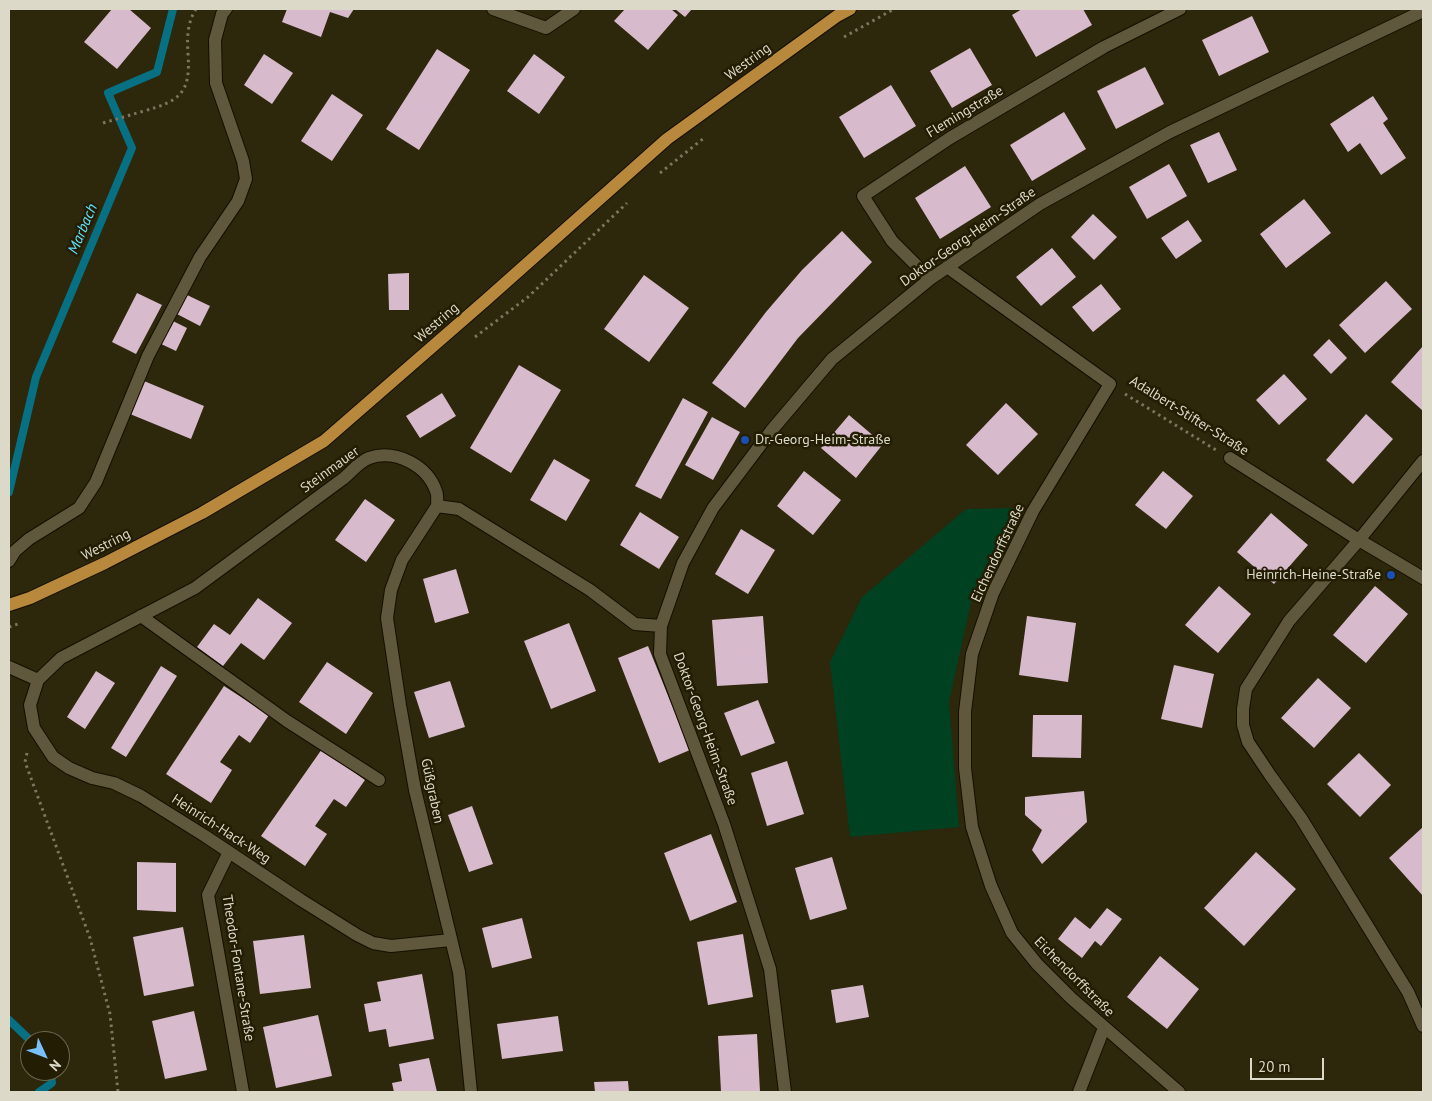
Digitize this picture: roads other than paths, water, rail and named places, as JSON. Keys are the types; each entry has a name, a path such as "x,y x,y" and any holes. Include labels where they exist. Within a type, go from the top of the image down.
{"main road":[{"name":"Westring","path":"9,605 30,598 105,563 202,513 324,441 667,139 837,16 850,9"}],"street":[{"path":"9,561 15,551 30,539 79,508 96,482 148,356 200,257 238,201 246,179 243,161 216,83 215,40 222,14 226,9"},
{"path":"492,9 546,28 574,9"},
{"name":"Flemingstraße","path":"930,279 892,240 863,196 950,138 1104,47 1180,9"},
{"name":"Doktor-Georg-Heim-Straße","path":"785,1092 770,969 724,824 660,654 661,626 683,563 708,516 758,449 832,359 930,279 1040,204 1170,132 1423,11"},
{"name":"Adalbert-Stifter-Straße","path":"947,267 1110,384"},
{"name":"Eichendorffstraße","path":"1110,384 1033,511 993,593 972,654 965,712 965,768 972,827 991,886 1012,933 1037,964 1104,1028 1179,1092"},
{"name":"Steinmauer","path":"38,680 61,658 195,588 344,478 368,458 391,455 412,463 429,477 437,492 437,506"},
{"name":"Adalbert-Stifter-Straße","path":"1230,458 1359,540 1423,578"},
{"path":"1423,461 1359,540 1289,620 1246,689 1243,709 1243,726 1248,742 1301,818 1408,992 1423,1026"},
{"path":"437,506 459,509 590,590 635,624 661,626"},
{"name":"Güßgraben","path":"437,506 402,560 391,590 387,618 415,790 459,972 471,1092"},
{"path":"141,616 286,720 379,780"},
{"path":"9,667 38,680"},
{"name":"Heinrich-Hack-Weg","path":"38,680 30,706 34,728 52,757 69,768 92,778 114,783 141,796 301,900 373,943 391,946 451,940"},
{"name":"Theodor-Fontane-Straße","path":"229,852 208,895 243,1092"},
{"path":"1079,1092 1104,1028"}],"waterway":[{"name":"Marbach","path":"9,492 36,377 132,148 108,93 157,72 173,9"},
{"name":"Marbach","path":"9,1020 21,1031"},
{"name":"Marbach","path":"39,1092 52,1083 52,1081"}],"place":[{"name":"Dr.-Georg-Heim-Straße","path":"745,440"},
{"name":"Heinrich-Heine-Straße","path":"1391,575"}]}
